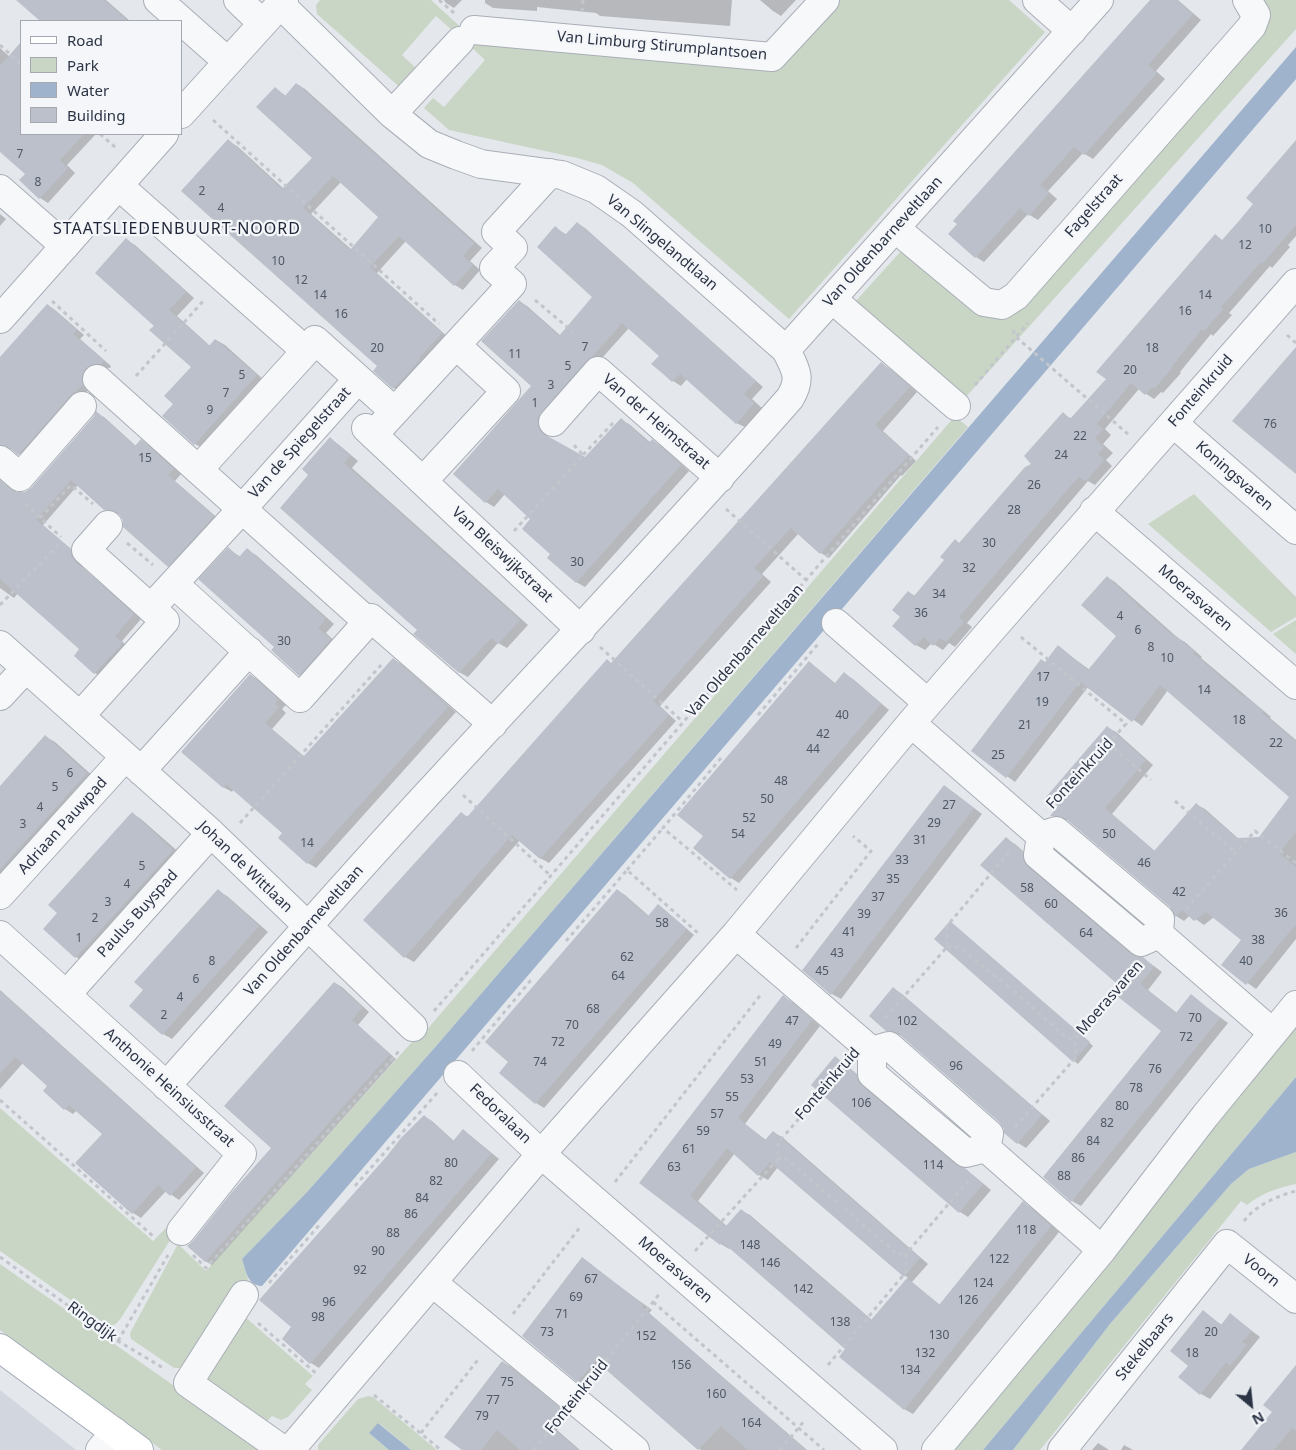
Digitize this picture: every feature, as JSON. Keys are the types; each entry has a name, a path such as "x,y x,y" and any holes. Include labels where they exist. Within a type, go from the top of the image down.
{"main road":[{"path":"0,1348 105,1435 138,1450"}],"street":[{"path":"158,0 181,20"},
{"name":"Van Slingelandtlaan","path":"238,0 275,9 392,114 429,144 481,164 562,175 596,189 632,214 786,350"},
{"name":"Van Limburg Stirumplantsoen","path":"392,114 467,36 772,57 825,0"},
{"path":"1037,0 1072,31"},
{"name":"Van Oldenbarneveltlaan","path":"166,1086 443,777 714,485 790,398 797,387 797,372 786,350 1099,0"},
{"name":"Fagelstraat","path":"896,228 984,302 1002,305 1016,296 1252,26 1256,15 1247,0"},
{"path":"186,108 275,9"},
{"path":"182,21 228,61"},
{"path":"0,319 163,135"},
{"path":"512,284 494,268 513,248 496,232 550,173"},
{"path":"119,186 298,344 198,470"},
{"path":"0,189 65,246"},
{"name":"Fonteinkruid","path":"290,1450 541,1154 728,944 920,713 1094,510 1296,282"},
{"name":"Van Bleiswijkstraat","path":"512,284 394,411 369,432 581,630"},
{"path":"832,299 956,406"},
{"name":"Van de Spiegelstraat","path":"298,344 315,340 394,411"},
{"path":"423,481 506,391 457,343"},
{"name":"Van der Heimstraat","path":"553,422 598,371 633,401 714,485"},
{"name":"Van de Spiegelstraat","path":"107,388 242,509 358,378"},
{"path":"10,469 82,406"},
{"name":"Koningsvaren","path":"1173,423 1296,530"},
{"path":"151,608 242,509 368,622"},
{"name":"Moerasvaren","path":"1094,510 1296,684"},
{"path":"80,716 165,621 75,544 108,525"},
{"path":"174,584 300,698 371,618 493,724"},
{"path":"836,623 920,713 1036,832"},
{"name":"Johan de Wittlaan","path":"0,645 216,838 414,1031"},
{"path":"133,764 248,651"},
{"path":"0,696 26,668"},
{"name":"Adriaan Pauwpad","path":"0,895 133,764"},
{"name":"Moerasvaren","path":"1036,832 1038,855 1141,942 1160,936"},
{"name":"Paulus Buyspad","path":"66,994 216,838"},
{"name":"Anthonie Heinsiusstraat","path":"0,935 242,1154 179,1235"},
{"path":"1160,936 1273,1033"},
{"path":"728,944 779,971 867,1047 872,1074 966,1153 989,1151 1102,1250"},
{"path":"936,1450 1102,1250 1205,1116 1296,1005"},
{"name":"Fedoralaan","path":"458,1075 541,1154"},
{"name":"Moerasvaren","path":"541,1154 883,1450"},
{"name":"Voorn","path":"1227,1244 1296,1299"},
{"name":"Stekelbaars","path":"1062,1450 1227,1244"},
{"path":"433,1283 635,1450"},
{"path":"242,1304 188,1382 283,1450"}],"path":[{"path":"0,45 20,63"},
{"path":"186,108 457,343"},
{"path":"107,388 224,278"},
{"path":"32,283 106,352"},
{"path":"512,284 516,284 573,332"},
{"path":"1020,341 1147,451"},
{"path":"497,550 633,401"},
{"name":"Van Oldenbarneveltlaan","path":"179,1235 206,1268 551,876 956,406"},
{"path":"553,422 583,455"},
{"path":"0,606 75,544 23,503 10,469"},
{"path":"40,518 71,485"},
{"name":"Van Oldenbarneveltlaan","path":"714,485 806,580"},
{"path":"108,525 174,584"},
{"name":"Fonteinkruid","path":"534,1450 677,1272 778,1159 778,1143 867,1047 947,947 947,926 1036,832 1108,743 1126,724 1000,620"},
{"path":"758,715 836,623"},
{"name":"Van Oldenbarneveltlaan","path":"581,630 683,722"},
{"path":"216,838 401,643"},
{"path":"1108,743 1151,780"},
{"path":"566,941 722,758"},
{"path":"443,777 551,876"},
{"path":"1175,801 1235,852"},
{"path":"421,1433 871,852 833,818"},
{"path":"663,828 758,908"},
{"name":"Moerasvaren","path":"817,1393 906,1272 906,1254 989,1151 1076,1057 1075,1039 1160,936 1235,852 1255,830 1296,863"},
{"path":"627,870 728,944"},
{"path":"947,947 959,946 1068,1039 1075,1039"},
{"path":"0,1100 153,1237 165,1225 179,1235 118,1341"},
{"path":"778,1159 784,1157 897,1254 906,1254"},
{"path":"1227,1244 1251,1212 1281,1195 1296,1191"},
{"path":"321,1222 242,1304 346,1385 421,1433 441,1450"},
{"name":"Ringdijk","path":"0,1256 118,1341 188,1382"},
{"path":"653,1302 824,1450"},
{"path":"780,1450 799,1428 817,1393"}],"shaded area":[{"path":"0,1390 76,1450 0,1450"}],"green space":[{"path":"320,0 431,0 465,31 463,40 436,16 402,55 420,72 403,90 317,14 316,5"},
{"path":"839,0 1009,0 1045,32 789,319 633,183 602,165 449,130 424,108 433,98 444,107 485,60 469,45 475,38 777,65"},
{"path":"1258,0 1296,0 1296,29 965,398 854,303 902,250 983,313"},
{"path":"955,416 968,427 437,1045 308,1191 242,1259 248,1279 192,1360 184,1368 174,1368 131,1339 130,1333 178,1244 206,1271 411,1043 424,1033"},
{"path":"1194,494 1296,597 1296,617 1271,632 1148,524"},
{"path":"1296,620 1296,654 1273,634"},
{"path":"1296,1025 1296,1077 983,1450 953,1450"},
{"path":"0,1108 153,1241 167,1227 174,1234 116,1324 110,1326 105,1324 0,1251"},
{"path":"1296,1152 1296,1184 1282,1187 1258,1197 1247,1205 1241,1201 1040,1450 1013,1450 1110,1324 1231,1184 1249,1169"},
{"path":"0,1264 203,1406 258,1450 162,1450 0,1330"},
{"path":"244,1316 313,1376 305,1384 312,1390 288,1417 281,1420 272,1416 266,1422 209,1381 205,1375"},
{"path":"368,1396 373,1397 437,1450 411,1450 379,1423 369,1433 389,1450 318,1450 318,1445 358,1399"}],"water":[{"path":"1296,47 1296,79 262,1286 253,1283 248,1277 242,1259 308,1191 437,1045"},
{"path":"1296,1077 1296,1152 1249,1169 1231,1184 1110,1324 1013,1450 983,1450"},
{"path":"378,1423 411,1450 389,1450 369,1433"}],"building":[{"path":"16,0 104,0 127,20 39,20"},
{"path":"1150,0 1177,0 1193,14 1148,65 1157,73 1084,155 1074,147 1040,185 1049,193 1029,216 1020,208 975,258 948,234 957,224 953,221"},
{"path":"20,43 20,135 83,135 60,160 68,168 39,199 19,180 25,174 0,152 0,66"},
{"path":"296,83 474,243 463,256 473,265 454,286 399,236 370,267 442,333 393,389 373,371 377,366 181,191 228,139 282,189 312,158 256,107 275,87 285,96","holes":["333,176 378,217 350,250 303,208"]},
{"path":"1296,140 1296,225 1221,307 1223,309 1204,331 1202,329 1154,389 1152,387 1145,395 1131,383 1097,424 1103,429 1095,438 1104,447 1098,454 1104,460 1086,481 1079,477 1072,484 959,617 964,622 946,642 940,638 933,646 924,637 915,646 892,626 900,617 892,610 908,591 914,596 944,560 940,557 955,539 959,543 1025,467 1031,464 1024,456 1063,412 1070,419 1106,379 1096,372 1215,234 1222,240 1238,222 1253,204 1246,198"},
{"path":"577,222 756,381 744,394 754,403 736,424 680,374 672,382 651,364 659,356 622,323 592,357 586,361 537,418 538,427 542,433 585,457 621,418 649,443 652,439 681,465 576,583 547,558 550,554 522,529 530,519 498,489 485,503 453,474 531,386 481,341 519,300 559,336 592,297 537,247 555,226 565,235"},
{"path":"126,238 186,292 169,310 209,346 215,339 257,375 194,445 162,416 173,404 164,396 191,367 149,330 154,326 95,273"},
{"path":"47,304 77,330 73,334 104,361 101,364 93,364 86,368 82,376 83,385 70,396 18,455 10,448 0,445 0,357"},
{"path":"1296,347 1296,474 1232,421"},
{"path":"881,362 910,387 875,425 909,455 892,471 820,554 791,528 754,568 763,576 653,701 669,715 540,859 512,835 404,958 363,920 461,812 467,817 607,659 611,663"},
{"path":"96,411 135,446 141,439 174,469 168,475 214,516 168,567 123,527 123,520 119,514 112,510 104,510 71,480 36,520 71,549 71,555 76,562 134,614 115,636 123,643 94,674 74,656 79,649 0,579 0,481 17,492 25,492 31,488 94,416"},
{"path":"330,437 350,456 344,463 520,620 498,644 491,638 459,673 413,634 417,630 280,508 308,475 302,469"},
{"path":"228,547 239,557 247,548 326,619 318,628 331,639 299,676 271,650 274,647 198,579"},
{"path":"1107,576 1141,608 1195,652 1193,653 1244,697 1264,711 1262,713 1296,741 1296,832 1279,853 1296,867 1296,924 1246,985 1221,965 1241,940 1206,912 1194,921 1182,910 1175,917 1170,907 1066,819 1059,816 1050,816 1058,806 1046,797 1107,726 1146,760 1105,808 1154,851 1196,803 1237,838 1259,837 1289,797 1160,685 1132,722 1080,682 1006,778 971,751 1041,659 1045,662 1058,645 1088,670 1116,636 1081,605"},
{"path":"393,658 448,707 307,864 278,838 282,833 226,784 223,788 181,752 250,674 278,699 275,704 279,707 265,723 303,757"},
{"path":"809,661 834,684 844,672 881,704 730,879 693,848 703,836 677,815"},
{"path":"45,735 87,773 0,869 0,786"},
{"path":"944,785 974,808 831,995 802,970"},
{"path":"132,812 173,850 75,958 43,929 57,913 48,905"},
{"path":"1006,837 1023,852 1023,860 1028,867 1131,954 1143,957 1154,967 1140,984 1176,1013 1191,994 1220,1018 1071,1202 1043,1177 1161,1031 1117,996 1123,989 980,865"},
{"path":"218,889 259,926 162,1035 129,1006 143,990 134,982"},
{"path":"617,889 648,916 658,904 687,929 535,1104 499,1073 508,1062 485,1042"},
{"path":"950,921 1090,1042 1073,1062 934,939"},
{"path":"334,982 363,1007 352,1020 390,1054 205,1262 187,1246 271,1148 224,1106"},
{"path":"893,987 1042,1115 1017,1144 1004,1133 1004,1129 999,1122 899,1034 893,1031 886,1031 869,1016"},
{"path":"0,991 196,1167 170,1196 158,1185 132,1214 75,1163 102,1134 69,1105 64,1110 43,1091 47,1086 15,1057 0,1074"},
{"path":"783,995 812,1020 738,1118 765,1140 773,1131 920,1258 904,1277 770,1162 758,1176 727,1148 690,1196 726,1226 741,1209 871,1320 907,1278 939,1305 1023,1201 1051,1226 904,1410 839,1357 845,1349 735,1253 722,1242 720,1245 639,1183"},
{"path":"835,1056 856,1074 862,1086 956,1165 965,1168 983,1184 959,1213 811,1085"},
{"path":"424,1115 453,1141 463,1129 491,1154 310,1364 282,1339 291,1327 259,1300 401,1138"},
{"path":"582,1257 644,1305 642,1307 806,1450 748,1450 721,1426 698,1450 596,1361 577,1382 522,1336"},
{"path":"1203,1310 1221,1325 1230,1313 1252,1331 1242,1342 1247,1345 1230,1366 1226,1362 1200,1395 1178,1377 1188,1366 1170,1351"},
{"path":"502,1361 561,1409 549,1425 579,1450 520,1450 497,1430 481,1450 462,1450 444,1437"},
{"path":"1296,1365 1296,1431 1292,1428 1274,1450 1241,1450 1272,1412 1263,1405"}],"district":[{"name":"STAATSLIEDENBUURT-NOORD","path":"177,229"}]}
